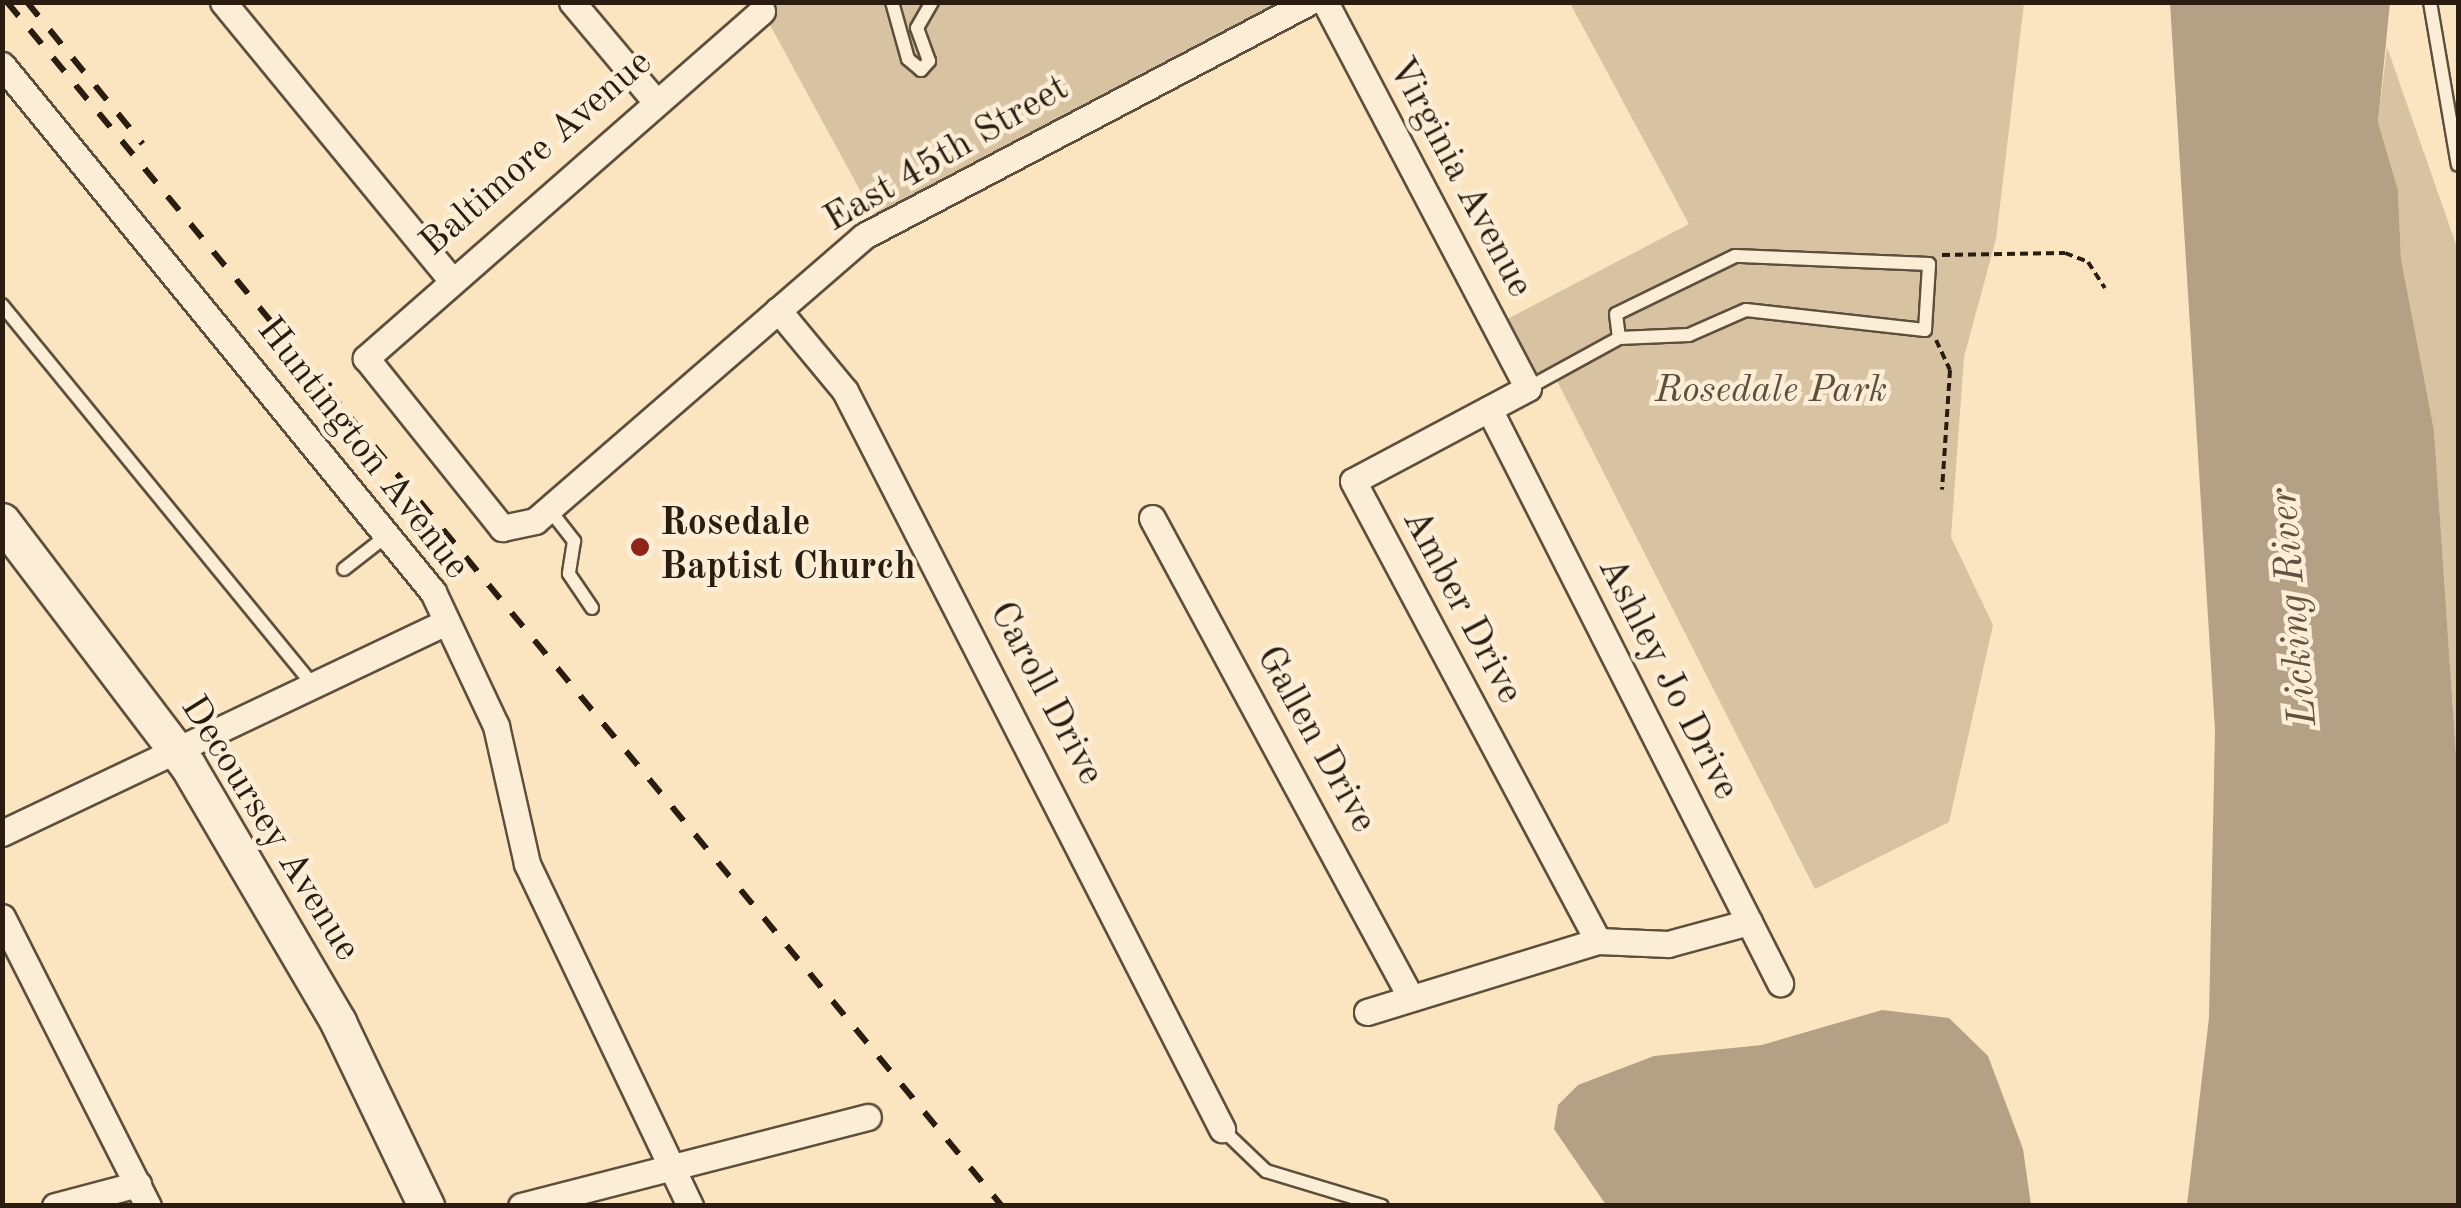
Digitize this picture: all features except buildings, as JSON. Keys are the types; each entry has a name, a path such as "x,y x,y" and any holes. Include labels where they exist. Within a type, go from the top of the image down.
{"main road":[{"name":"Decoursey Avenue","path":"2,520 172,746 338,1022 426,1206"}],"street":[{"path":"223,2 450,278"},
{"path":"572,2 655,101"},
{"name":"East 45th Street","path":"514,531 549,508 864,236 1308,2"},
{"name":"Virginia Avenue","path":"1324,2 1528,388"},
{"name":"Baltimore Avenue","path":"514,531 502,528 366,358 450,278 762,11"},
{"name":"Huntington Avenue","path":"2,65 389,534 445,623 496,726 527,864 690,1206"},
{"name":"Caroll Drive","path":"778,310 845,391 1222,1128"},
{"name":"Amber Drive","path":"1528,388 1353,481 1598,941"},
{"name":"Ashley Jo Drive","path":"1489,409 1780,983"},
{"name":"Gallen Drive","path":"1152,518 1411,998"},
{"path":"2,833 172,746 314,686 445,623"},
{"path":"2,917 143,1195 55,1206"},
{"path":"1367,1012 1598,941 1668,944 1749,922"},
{"path":"521,1206 868,1116"}],"lane":[{"path":"892,2 908,59 921,70 930,61 917,28 932,2"},
{"path":"2430,2 2434,66 2458,165"},
{"path":"1528,388 1619,338 1689,335 1746,310 1924,330 1929,264 1735,256 1616,314 1619,338"},
{"path":"2,305 314,686"},
{"path":"549,508 574,541 569,574 592,608"},
{"path":"344,569 389,534"},
{"path":"1222,1128 1266,1170 1382,1206"}],"path":[{"path":"1929,264 1947,252 2065,254 2088,262 2105,288"},
{"path":"1924,330 1946,349 1950,370 1942,490"}],"green space":[{"path":"758,3 1309,3 880,227"},
{"name":"Rosedale Park","path":"1570,3 2024,3 1996,239 1964,357 1951,537 1993,625 1949,822 1815,889 1554,375 1528,388 1494,326 1689,224"},
{"path":"2387,47 2458,250 2458,784 2434,430 2401,259 2398,190 2378,122"}],"water":[{"name":"Licking River","path":"2170,3 2390,3 2378,122 2398,190 2401,259 2434,430 2458,784 2458,1205 2187,1205 2209,1018 2215,730"},
{"path":"1882,1010 1949,1018 1988,1056 2023,1149 2031,1205 1606,1205 1554,1129 1558,1105 1578,1085 1654,1056 1762,1045"}],"railway":[{"path":"7,2 1002,1206"},
{"path":"27,2 143,144"}],"place":[{"name":"Rosedale Baptist Church","path":"640,547"}]}
